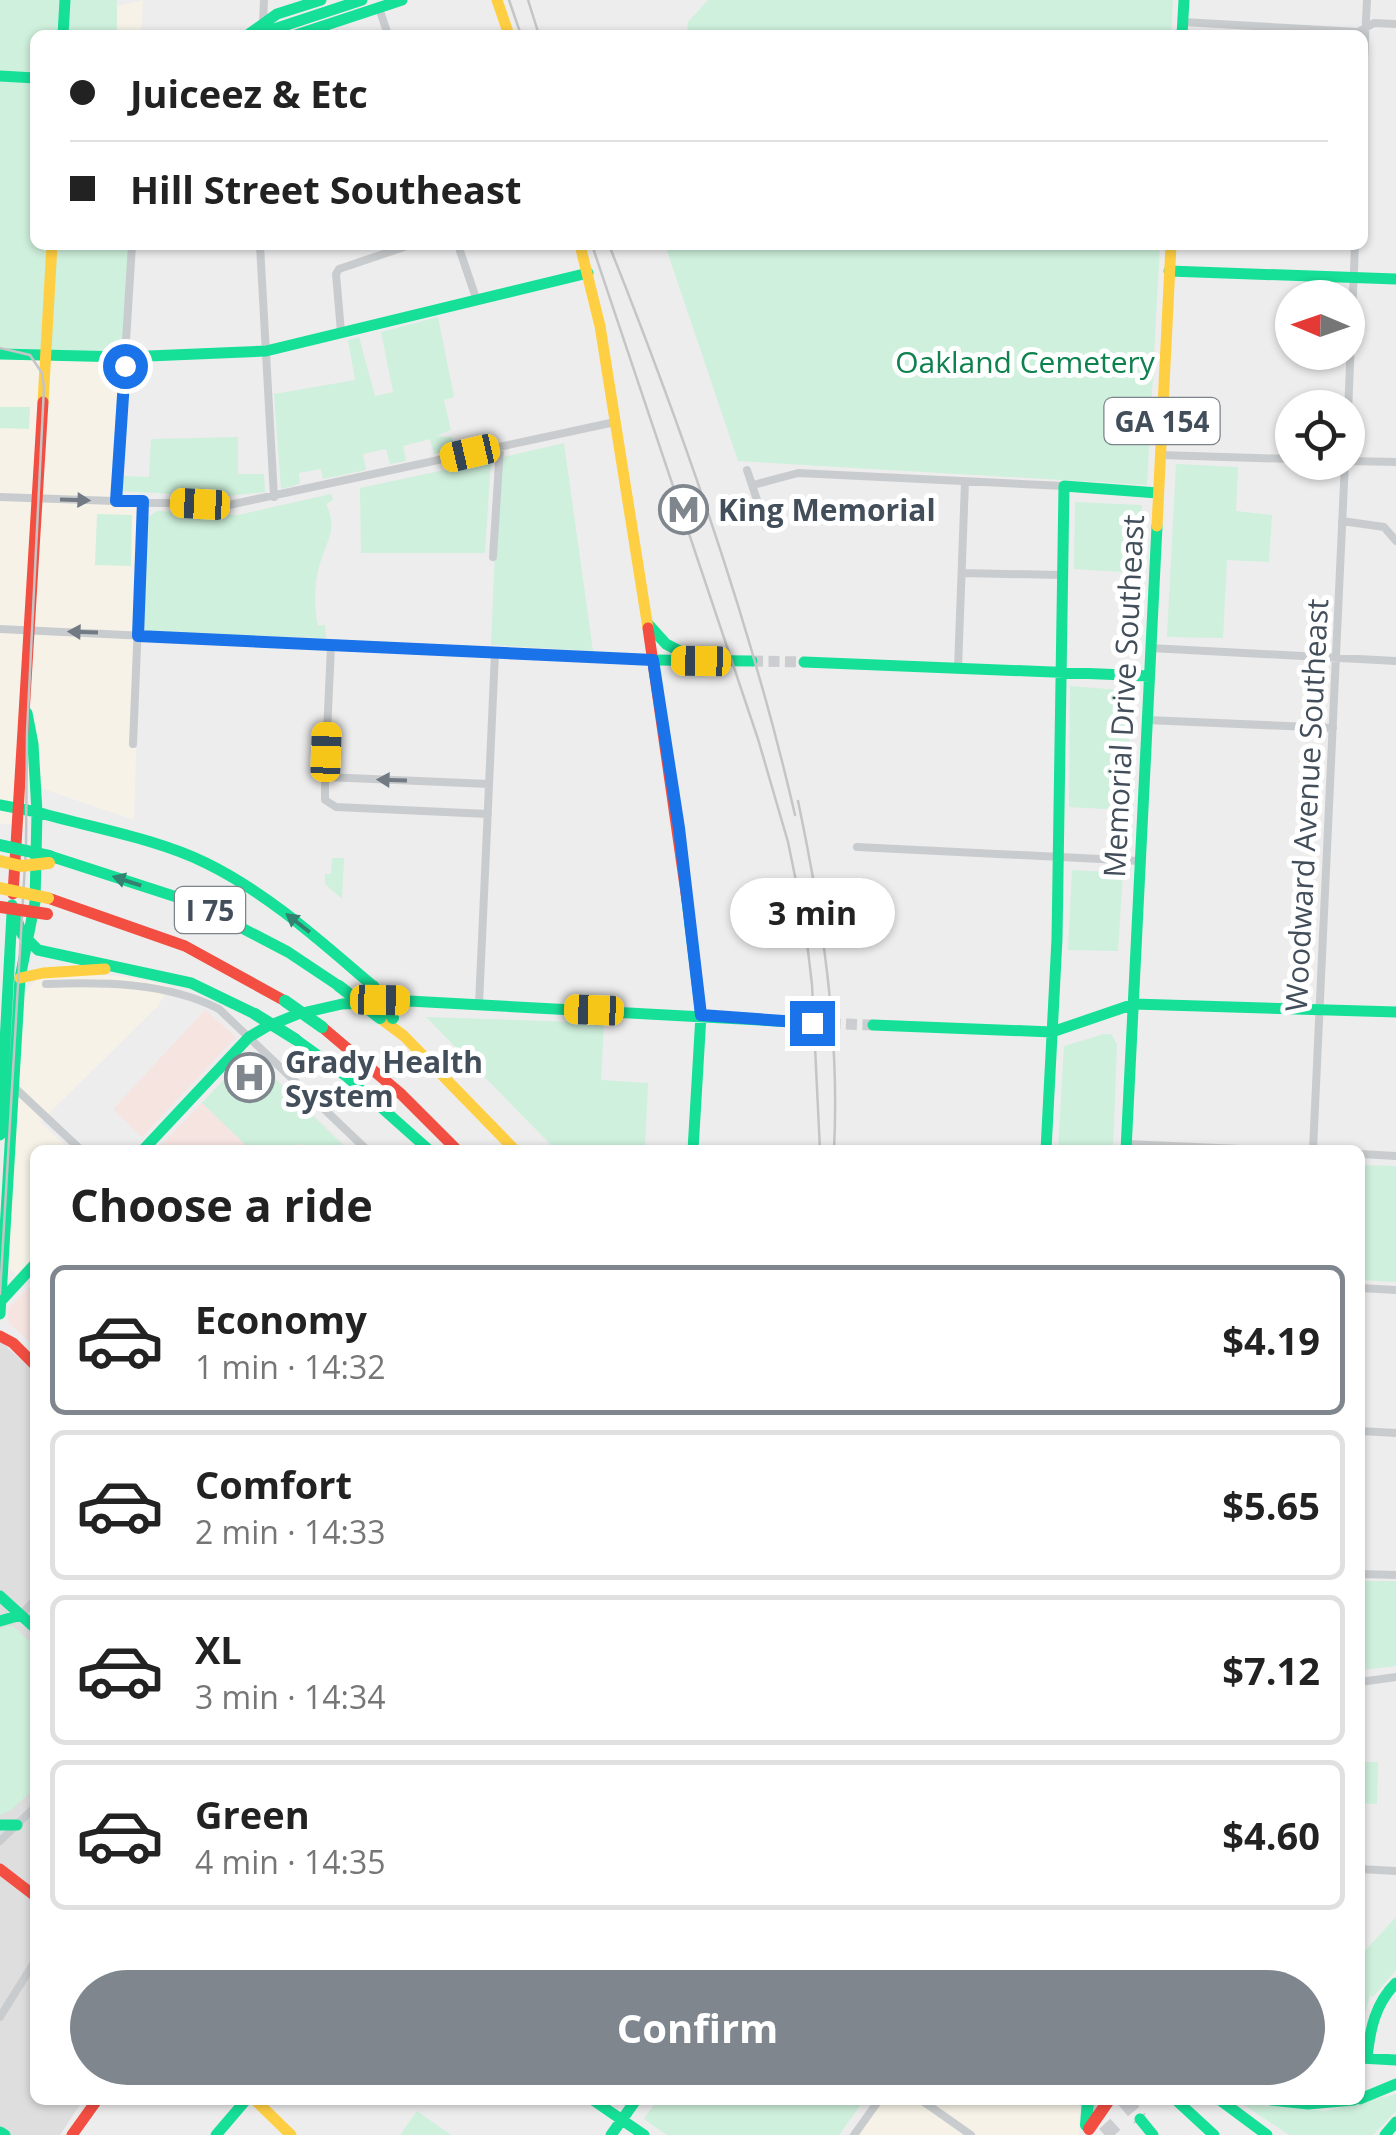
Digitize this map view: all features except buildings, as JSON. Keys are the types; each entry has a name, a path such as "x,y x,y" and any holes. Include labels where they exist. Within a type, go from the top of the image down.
{"main road":[{"path":"63,30 64,0"},
{"path":"260,29 321,0"},
{"path":"260,29 362,0"},
{"path":"311,30 402,0"},
{"path":"497,0 507,30"},
{"path":"1182,29 1184,0"},
{"path":"0,76 30,78"},
{"path":"9,979 28,941 35,902 37,812 33,744 26,709 28,630 52,250"},
{"path":"581,250 616,422 679,828 701,1015 693,1145"},
{"name":"Memorial Drive Southeast","path":"1126,1145 1170,250"},
{"path":"1169,271 1396,279"},
{"path":"0,354 125,357 266,351 588,273"},
{"path":"1046,1145 1059,856 1064,486 1158,493"},
{"path":"647,623 668,646 701,661"},
{"path":"653,660 752,662"},
{"path":"804,662 1149,676"},
{"path":"0,1314 9,979 6,906 26,709"},
{"path":"0,805 182,853 208,864 287,913 373,986 387,1018"},
{"path":"0,844 49,859"},
{"path":"0,862 21,866 49,859"},
{"name":"I 75","path":"49,859 192,902 278,946 387,1018 511,1145"},
{"name":"I 75","path":"0,888 94,912 184,946 285,1001 371,1066 452,1145"},
{"path":"6,906 47,914 94,912"},
{"path":"6,906 38,950 191,983 255,1014 295,1038 360,1088 423,1145"},
{"path":"9,979 83,970 136,971"},
{"path":"148,1145 249,1038 298,1014 354,1002 479,1004 812,1023"},
{"path":"873,1025 1052,1032 1134,1004 1396,1012"},
{"path":"0,1135 6,1086"},
{"path":"0,1302 30,1269"},
{"path":"2,1275 18,1282"},
{"path":"0,1336 30,1360"},
{"path":"0,1596 30,1623"},
{"path":"0,1621 22,1615"},
{"path":"0,1825 17,1825"},
{"path":"0,1869 30,1892"},
{"path":"1365,2050 1372,2020 1387,1990 1396,1982"},
{"path":"1365,2058 1396,2060"},
{"path":"1365,2096 1396,2084"},
{"path":"72,2135 93,2105"},
{"path":"216,2135 242,2105"},
{"path":"259,2105 290,2135"},
{"path":"601,2105 644,2135"},
{"path":"611,2135 632,2105"},
{"path":"1087,2131 1088,2105"},
{"path":"1087,2131 1105,2105"},
{"path":"1180,2105 1204,2135"},
{"path":"1181,2105 1214,2135"},
{"path":"1227,2105 1267,2135"},
{"path":"1140,2120 1153,2135"},
{"path":"1386,2135 1396,2122"}],"street":[{"path":"260,29 264,0"},
{"path":"1366,28 1367,0"},
{"path":"379,8 386,30"},
{"path":"1362,30 1374,23 1396,24"},
{"path":"1182,29 1241,30"},
{"path":"116,501 132,250"},
{"path":"260,250 274,497"},
{"path":"341,332 336,274 339,269 395,250"},
{"path":"460,250 476,298"},
{"path":"1349,390 1356,250"},
{"path":"0,496 228,505 616,422"},
{"path":"493,557 500,447"},
{"path":"1160,455 1275,458"},
{"path":"1365,462 1396,462"},
{"path":"747,470 766,527 774,524"},
{"path":"753,485 798,472 1064,486"},
{"name":"Woodward Avenue Southeast","path":"1312,1145 1345,480"},
{"path":"958,668 965,482"},
{"path":"133,744 143,501"},
{"path":"1342,521 1384,527 1396,541"},
{"path":"962,573 1061,575"},
{"path":"0,628 653,660"},
{"path":"330,646 324,797 336,807 488,814"},
{"path":"1150,648 1396,662"},
{"path":"479,1004 495,653"},
{"path":"1146,720 1332,728"},
{"path":"325,777 489,784"},
{"path":"857,846 1140,861"},
{"path":"46,984 124,984 204,1002 225,1013 362,1145"},
{"path":"6,1086 75,1145"},
{"path":"1365,1154 1396,1156"},
{"path":"1365,1288 1396,1290"},
{"path":"1365,1431 1396,1433"},
{"path":"1365,1574 1396,1575"},
{"path":"22,1615 30,1606"},
{"path":"1365,1681 1396,1678"},
{"path":"0,1841 30,1812"},
{"path":"1365,1869 1396,1870"},
{"path":"0,2017 30,1970"},
{"path":"854,2135 875,2105"},
{"path":"928,2105 971,2135"}],"shaded area":[{"path":"0,0 117,0 118,6 143,0 141,30 30,30 30,250 132,250 116,500 143,501 134,820 29,784 26,827 0,823"},
{"path":"91,974 170,986 158,1006 40,1122 65,1145 30,1145 30,1260 16,1275 7,1266 25,992 37,979"},
{"name":"Grady Health System","path":"205,1010 236,1037 142,1137 113,1109"},
{"name":"Grady Health System","path":"249,1053 344,1145 162,1145"},
{"path":"30,1286 30,1342 9,1323 7,1310"},
{"path":"0,1341 30,1368 30,2105 80,2105 60,2135 0,2135"},
{"path":"876,2105 1080,2105 1079,2135 855,2135"}],"green space":[{"path":"0,0 117,0 117,30 30,30 30,250 132,250 125,357 0,350"},
{"path":"708,0 1173,0 1171,30 687,30 688,22"},
{"name":"Oakland Cemetery","path":"667,250 1160,250 1147,485 738,461"},
{"path":"438,317 454,397 444,400 451,430 436,436 452,437 455,450 434,454 430,439 403,446 406,461 390,464 386,449 363,454 366,470 323,479 321,469 299,473 300,484 281,489 274,394 355,380 348,340 359,337 375,396 393,392 381,332"},
{"path":"0,407 30,407 29,429 0,428"},
{"path":"238,437 238,474 264,474 265,492 218,497 122,491 123,476 149,477 151,439"},
{"path":"564,443 593,651 491,645 499,458"},
{"path":"491,460 485,553 361,553 360,488"},
{"path":"1176,464 1238,467 1236,511 1272,515 1269,562 1227,560 1223,638 1167,637"},
{"path":"331,494 333,500 326,504 330,536 319,567 315,596 318,626 325,625 326,638 143,632 148,517 157,511 238,515"},
{"path":"1075,502 1142,505 1139,573 1074,569"},
{"path":"97,514 132,515 131,566 95,565"},
{"path":"1070,686 1133,691 1124,810 1069,807"},
{"path":"332,858 344,858 342,899 325,884 325,874 331,874"},
{"path":"1072,870 1123,873 1118,951 1068,950"},
{"path":"426,1017 604,1023 601,1080 648,1083 645,1145 551,1145"},
{"path":"1104,1034 1111,1034 1117,1044 1113,1145 1058,1145 1064,1046"},
{"name":"Grady Health System","path":"249,1053 343,1145 246,1145 202,1103"},
{"path":"1365,1165 1396,1166 1396,1282 1365,1280"},
{"path":"1365,1581 1396,1581 1396,1666 1365,1669"},
{"path":"13,1626 30,1642 30,1793 0,1815 0,1629"},
{"path":"1365,1762 1378,1762 1377,1804 1365,1803"},
{"path":"1396,1917 1396,1970 1373,1997 1370,1995 1365,2014 1365,1951"},
{"path":"1396,2094 1396,2111 1373,2135 1289,2135 1244,2105 1326,2111 1365,2105 1365,2102"},
{"path":"654,2105 860,2105 839,2135 667,2135 644,2119"},
{"path":"417,2111 451,2135 400,2135"}],"tunnel":[{"path":"752,661 804,662"},
{"path":"813,1023 873,1025"},
{"path":"1128,2105 1140,2119"},
{"path":"1089,2107 1115,2135"}],"tram line":[{"path":"0,348 30,355 42,373 44,387 27,732 26,847 0,1294"}],"railway":[{"path":"509,0 519,30"},
{"path":"528,0 537,30"},
{"path":"594,250 758,739 788,842 805,925 812,985 820,1145"},
{"path":"611,250 713,527 758,671 795,815"},
{"path":"798,801 815,887 832,1018 834,1145"}],"traffic: fast":[{"path":"63,30 65,0"},
{"path":"255,30 277,14 321,0"},
{"path":"271,30 362,0"},
{"path":"311,30 402,0"},
{"path":"1182,30 1184,0"},
{"path":"0,76 30,78"},
{"path":"1169,271 1396,279"},
{"path":"0,354 125,357 266,351 588,273"},
{"path":"1046,1145 1057,939 1064,486 1158,493"},
{"path":"1126,1145 1157,526"},
{"path":"648,624 666,644 693,658"},
{"path":"653,660 752,661"},
{"path":"804,662 1149,676"},
{"path":"0,1314 20,978 35,902 37,812 27,713"},
{"path":"0,805 37,812"},
{"path":"37,812 145,840 206,863 273,904 373,986"},
{"path":"0,845 50,856"},
{"path":"50,856 192,902 288,952 339,986"},
{"path":"687,900 701,1015 693,1145"},
{"path":"12,905 22,934 38,950 191,983 255,1014"},
{"path":"0,1135 12,913"},
{"path":"339,986 380,1018"},
{"path":"373,986 393,1018"},
{"path":"285,1001 322,1027"},
{"path":"148,1145 249,1037 298,1014 342,1004 409,1001 813,1023"},
{"path":"873,1025 1052,1032 1134,1004 1396,1012"},
{"path":"255,1014 295,1039"},
{"path":"295,1039 346,1076 423,1145"},
{"path":"0,1302 30,1269"},
{"path":"0,1596 30,1623"},
{"path":"0,1621 21,1615"},
{"path":"0,1825 17,1825"},
{"path":"1367,2058 1375,2018 1396,1983"},
{"path":"1365,2058 1396,2060"},
{"path":"1365,2097 1396,2084"},
{"path":"216,2135 242,2105"},
{"path":"600,2105 644,2135"},
{"path":"611,2135 632,2105"},
{"path":"1086,2125 1088,2105"},
{"path":"1181,2105 1214,2135"},
{"path":"1227,2105 1267,2135"},
{"path":"1140,2119 1153,2135"},
{"path":"1385,2135 1396,2122"},
{"path":"0,2132 5,2135"}],"traffic: slow":[{"path":"497,0 507,30"},
{"path":"43,402 52,250"},
{"path":"581,250 600,326 648,628"},
{"path":"1157,526 1171,250"},
{"path":"0,861 21,866 49,863"},
{"path":"0,888 48,898"},
{"path":"20,978 105,969"},
{"path":"380,1018 404,1036 510,1145"},
{"path":"260,2105 291,2135"}],"traffic: jam":[{"path":"13,894 43,402"},
{"path":"648,628 687,900"},
{"path":"48,898 185,946 285,1001"},
{"path":"0,907 47,914"},
{"path":"322,1027 400,1093 452,1145"},
{"path":"0,1336 30,1360"},
{"path":"0,1869 30,1892"},
{"path":"72,2135 93,2105"},
{"path":"1089,2129 1106,2105"}],"place":[{"name":"King Memorial","path":"683,509"},
{"name":"Grady Health System","path":"250,1078"}],"route":[{"path":"125,366 116,501 143,501 138,636 653,660 679,828 701,1015 812,1023"}]}
